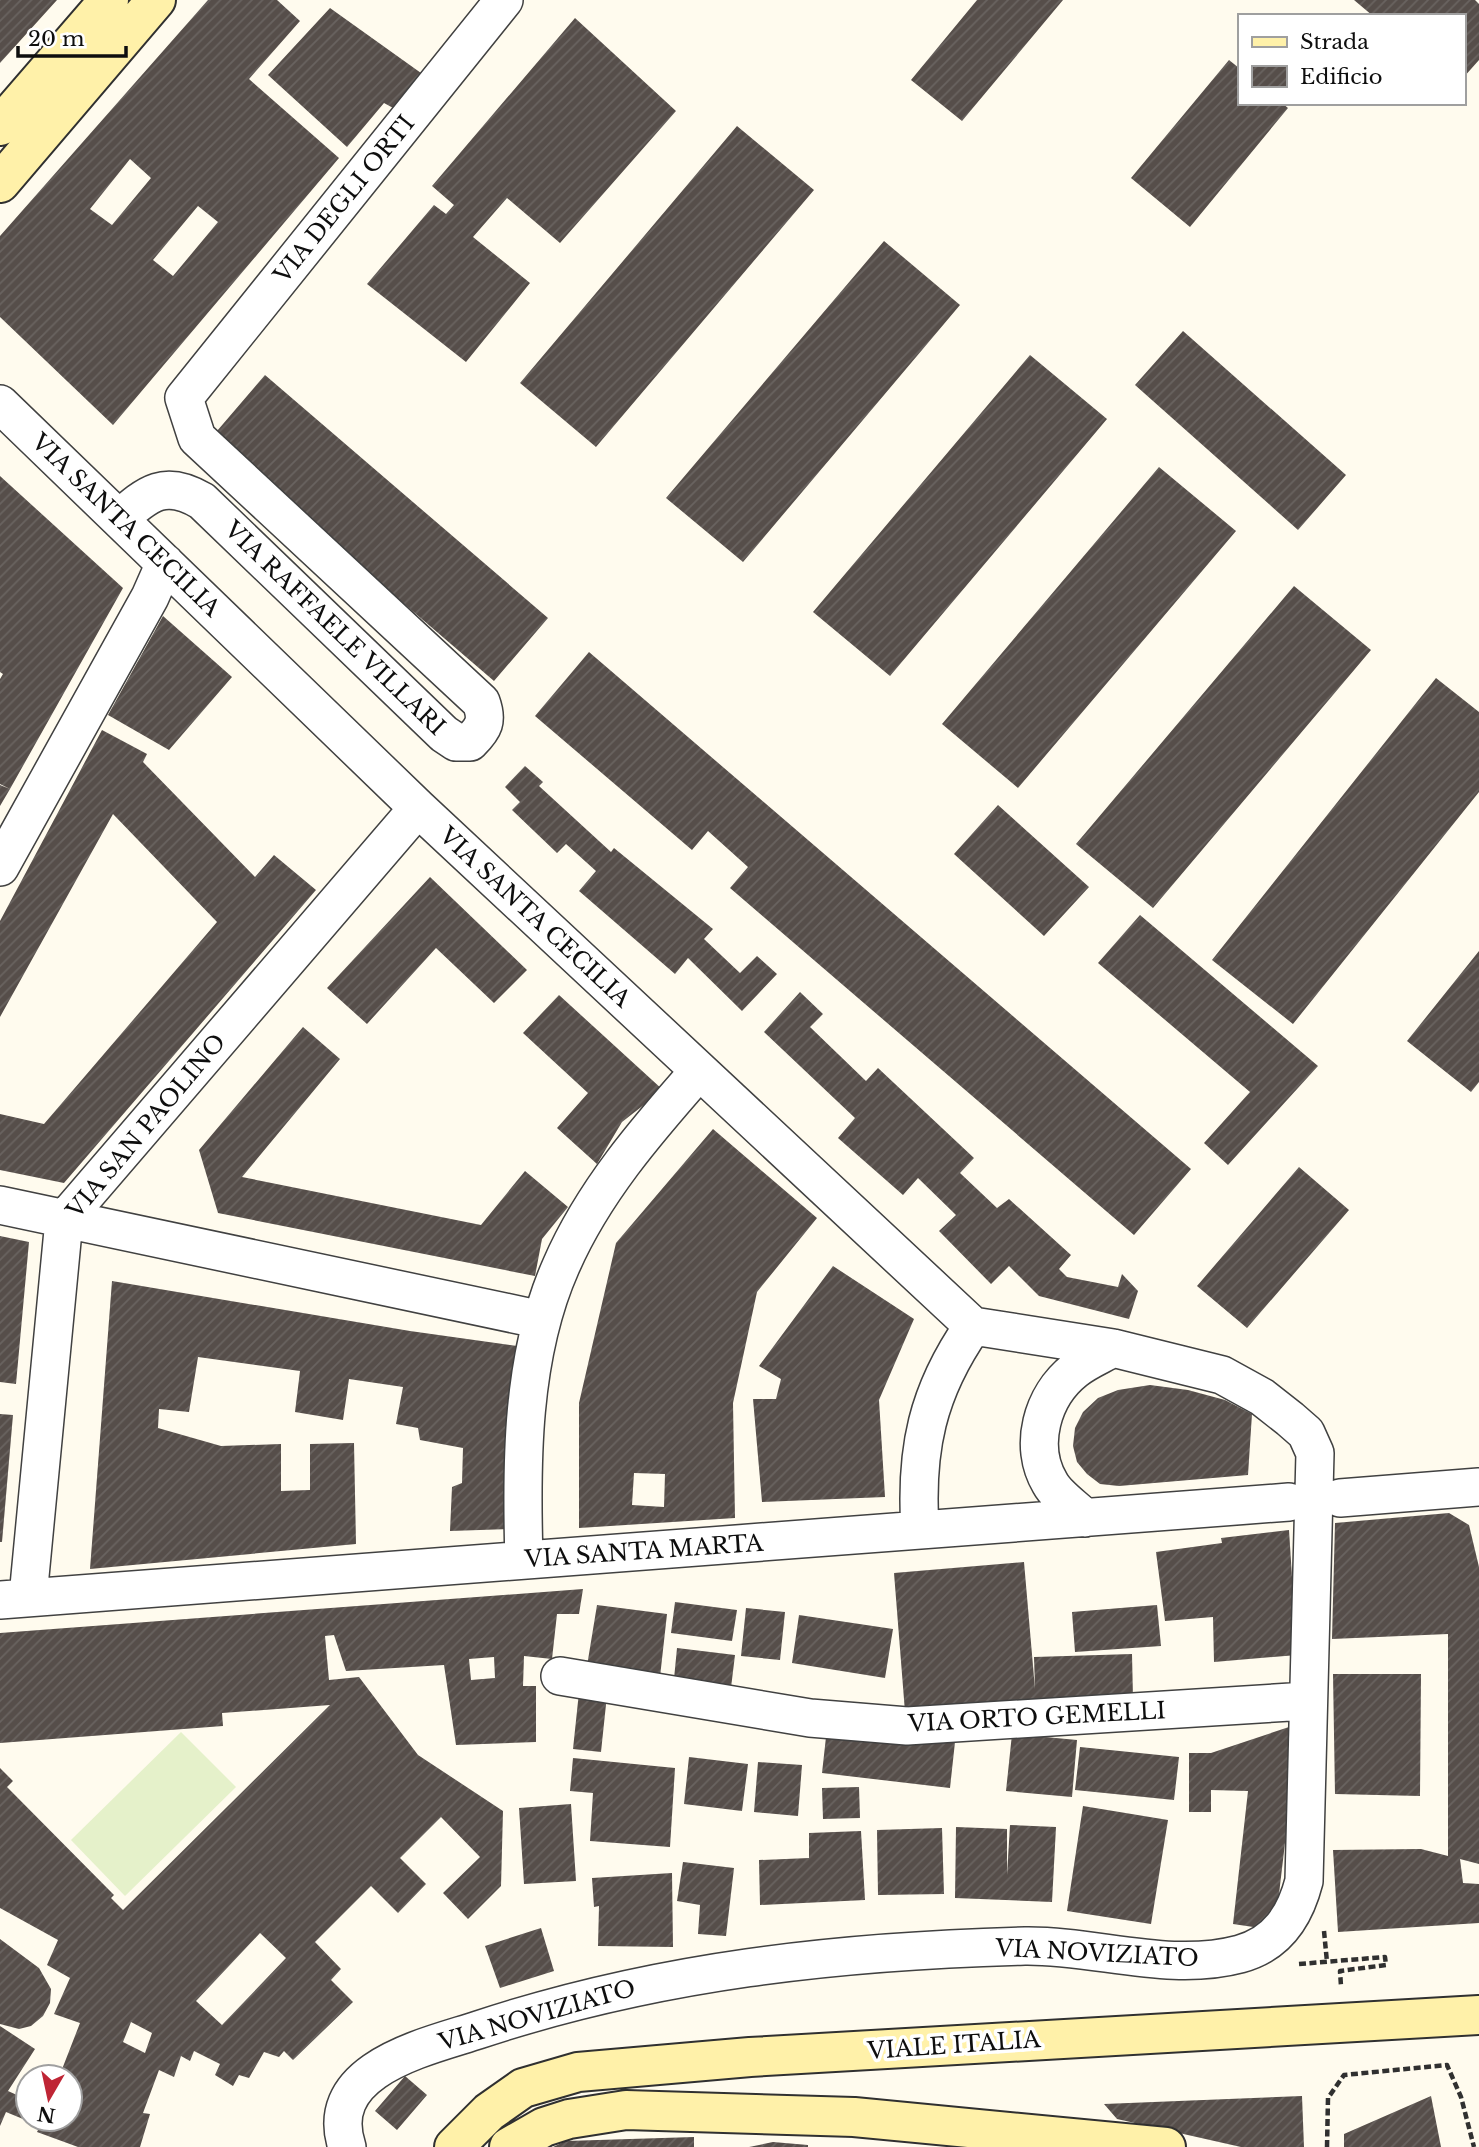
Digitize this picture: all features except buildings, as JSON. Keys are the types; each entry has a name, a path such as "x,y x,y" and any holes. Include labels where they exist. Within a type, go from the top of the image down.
{"main road":[{"path":"0,126 108,0"},
{"path":"0,183 156,0"},
{"name":"VIALE ITALIA","path":"454,2147 505,2099 523,2088 578,2072 750,2057 1344,2022 1478,2019"},
{"path":"509,2147 544,2127 569,2119 625,2110 841,2116 1166,2147"}],"street":[{"name":"VIA DEGLI ORTI","path":"184,398 504,0"},
{"name":"VIA RAFFAELE VILLARI","path":"119,519 139,501 161,489 184,491 202,501 444,734 456,742 470,742 484,728 486,715 481,702 197,438 184,398"},
{"name":"VIA SANTA CECILIA","path":"0,404 418,808 972,1326"},
{"path":"0,867 150,597 165,562"},
{"name":"VIA SAN PAOLINO","path":"14,1598 64,1220 418,808"},
{"path":"524,1560 524,1450 542,1320 560,1267 604,1187 699,1070"},
{"path":"0,1205 542,1320"},
{"path":"920,1530 919,1457 927,1421 937,1385 972,1326 1113,1348"},
{"path":"1085,1518 1051,1485 1039,1443 1042,1419 1055,1392 1075,1370 1113,1348"},
{"name":"VIA NOVIZIATO","path":"347,2147 343,2123 346,2108 360,2084 384,2063 547,2007 633,1986 794,1960 897,1951 1029,1946 1182,1960 1222,1957 1256,1947 1281,1930 1290,1919 1304,1881 1315,1464 1311,1442 1306,1433 1262,1397 1222,1375 1113,1348"},
{"path":"1340,1498 1479,1487"},
{"name":"VIA SANTA MARTA","path":"14,1598 1289,1502"},
{"name":"VIA ORTO GEMELLI","path":"560,1676 810,1718 907,1726 1307,1701"}],"path":[{"path":"1326,1962 1385,1957 1386,1965 1340,1971 1344,2022"},
{"path":"1327,2147 1328,2098 1344,2075 1447,2065 1461,2097 1474,2147"}],"green space":[{"path":"181,1732 236,1787 125,1896 71,1840"}]}
